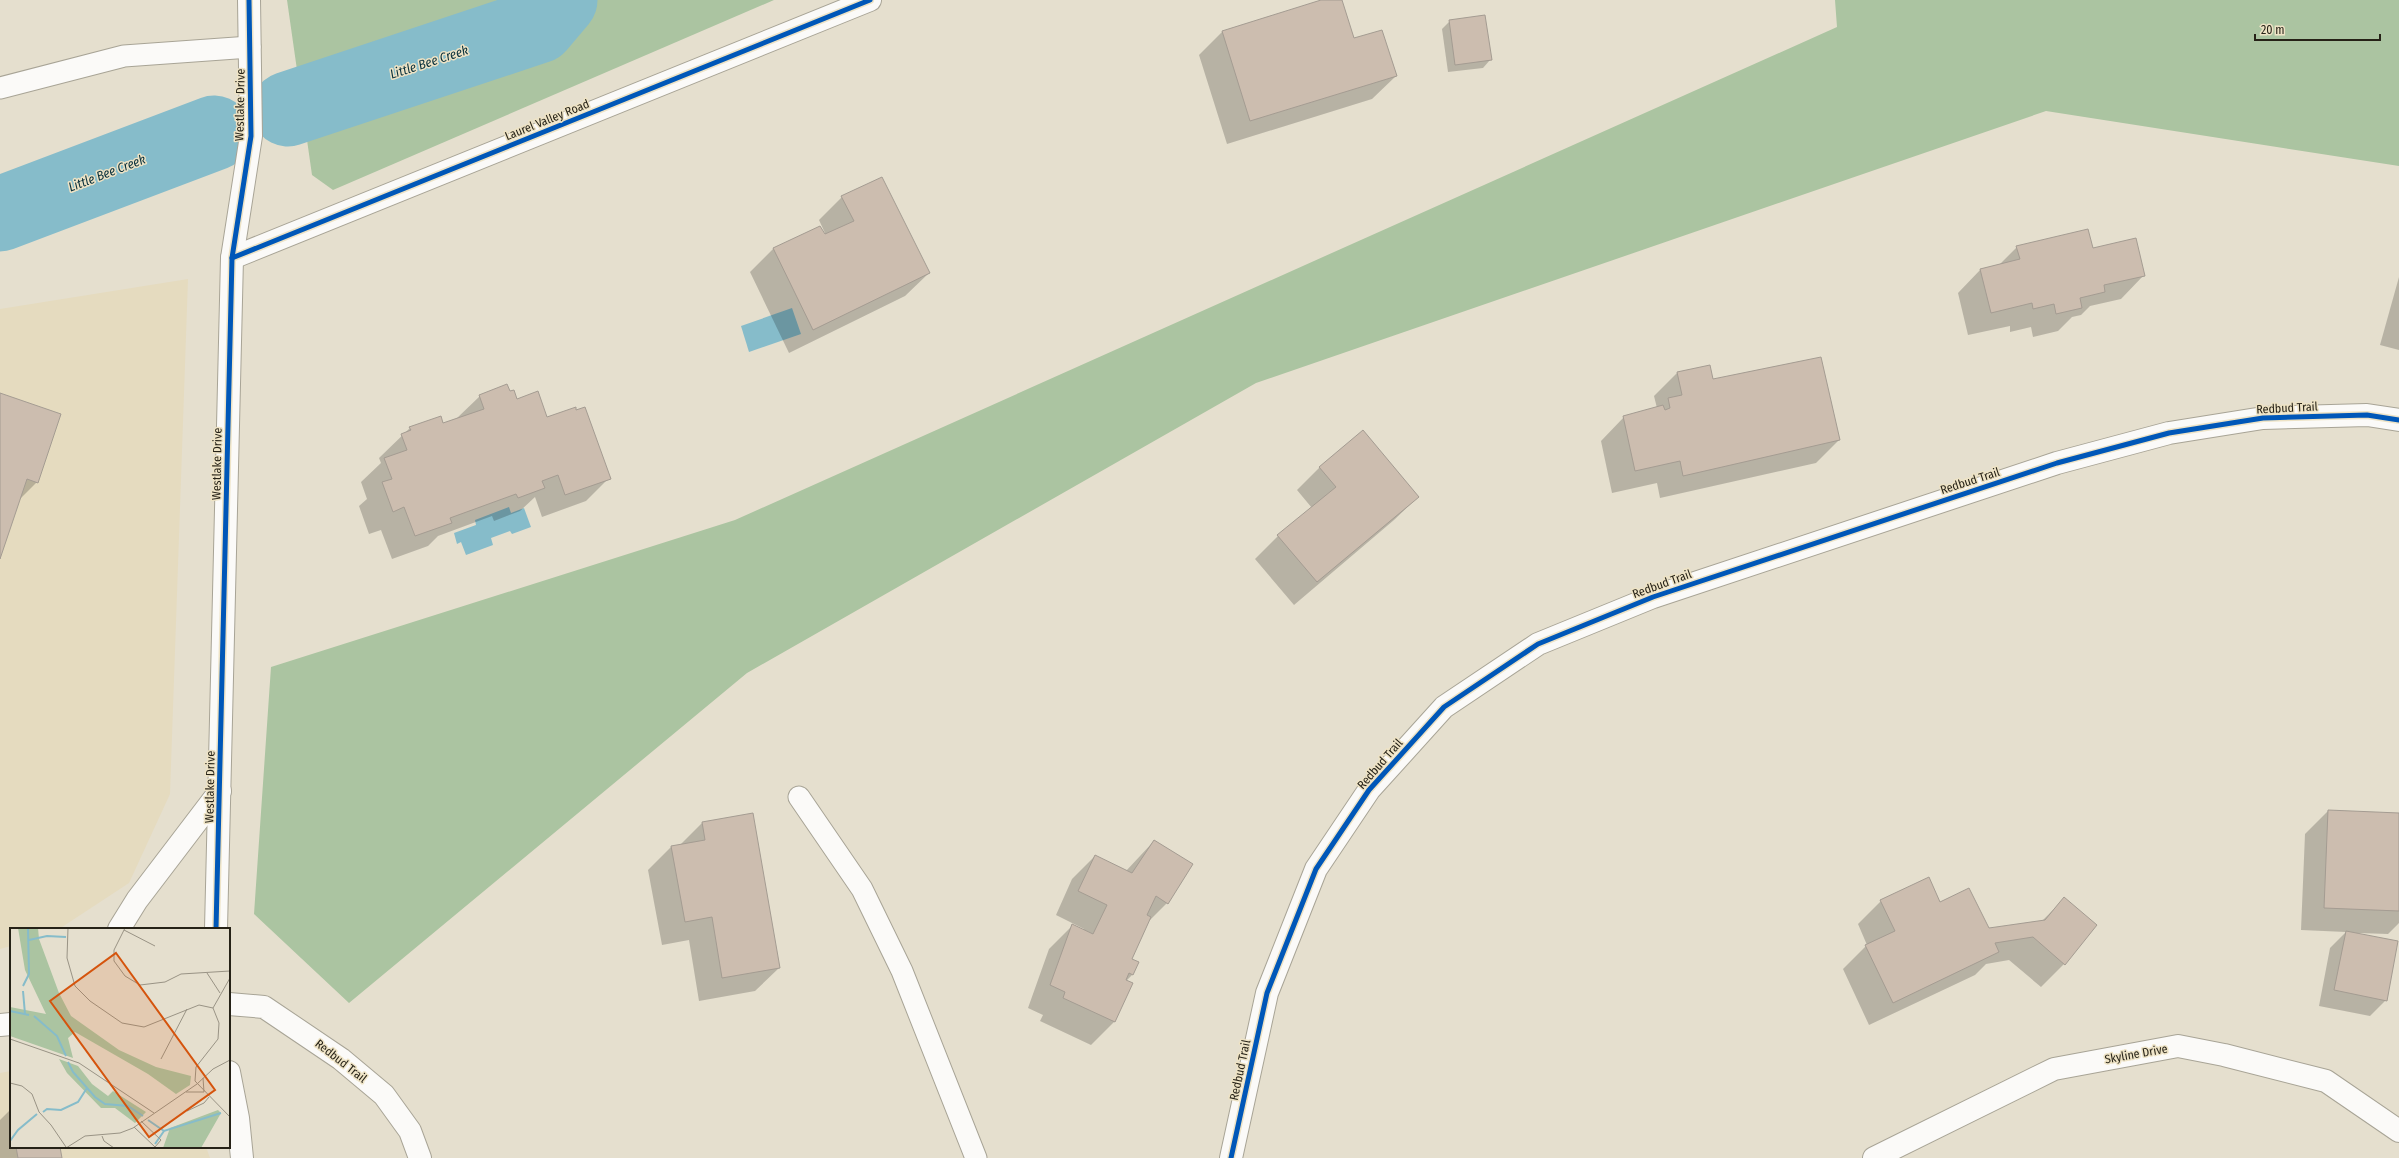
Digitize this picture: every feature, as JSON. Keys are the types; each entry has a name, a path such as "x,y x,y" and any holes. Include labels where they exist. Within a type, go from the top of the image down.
{"street":[{"name":"Westlake Drive","path":"216,928 232,258 251,136 249,0"},
{"name":"Laurel Valley Road","path":"232,258 870,0"},
{"name":"Redbud Trail","path":"1231,1158 1267,993 1316,869 1369,790 1444,708 1538,644 1653,597 2057,463 2168,433 2263,418 2367,416 2399,420"},
{"path":"120,928 137,900 220,791"},
{"name":"Redbud Trail","path":"230,1004 264,1007 341,1059 384,1095 410,1131 420,1158"},
{"path":"0,1025 10,1024"},
{"name":"Skyline Drive","path":"1874,1158 2054,1068 2178,1046 2224,1055 2326,1081 2399,1131"},
{"path":"230,1080 242,1158"}],"lane":[{"path":"0,88 124,56 250,48"},
{"path":"799,797 862,888 902,971 976,1158"}],"shaded area":[{"path":"188,279 170,794 129,883 61,928 10,928 10,946 0,949 0,309"},
{"path":"10,1071 10,1148 206,1148 210,1158 0,1158 0,1073"}],"green space":[{"path":"287,0 774,0 333,190 312,175"},
{"path":"1835,0 2399,0 2399,166 2046,111 1256,383 747,673 349,1003 254,914 271,667 735,520 1837,27"}],"water":[{"path":"792,308 801,334 749,352 741,326"},
{"path":"509,507 511,513 524,508 531,527 512,534 510,531 491,538 493,545 466,555 461,542 457,544 454,533 476,525 475,520"}],"building":[{"path":"1321,0 1342,0 1354,38 1382,30 1397,76 1250,121 1222,31"},
{"path":"1485,15 1492,60 1455,65 1449,20"},
{"path":"882,177 930,273 813,330 773,248 820,226 825,234 854,221 841,196"},
{"path":"2088,229 2093,248 2136,238 2145,276 2104,285 2105,292 2080,298 2082,308 2056,314 2054,304 2033,309 2032,303 1991,313 1980,269 2020,259 2016,246"},
{"path":"1821,357 1840,440 1683,476 1680,461 1635,471 1623,416 1663,405 1665,410 1670,408 1668,398 1682,395 1677,372 1710,365 1713,379"},
{"path":"507,384 510,391 514,390 517,399 538,391 547,417 576,407 576,410 585,407 611,479 565,495 558,475 542,481 545,488 518,498 516,494 450,518 452,523 415,536 404,507 393,512 382,482 392,479 384,458 407,450 401,434 411,430 409,427 441,416 443,423 484,409 479,395"},
{"path":"0,393 61,414 38,483 27,479 0,559"},
{"path":"1363,430 1419,497 1317,582 1277,535 1336,487 1319,467"},
{"path":"2328,810 2399,813 2399,911 2324,908"},
{"path":"753,813 780,968 722,978 712,917 685,922 671,846 705,840 702,822"},
{"path":"1154,840 1193,864 1168,904 1156,896 1147,915 1151,917 1132,959 1139,962 1133,975 1129,973 1126,980 1133,983 1115,1022 1063,998 1065,992 1050,985 1072,924 1093,934 1107,905 1078,891 1095,855 1132,873"},
{"path":"1929,877 1940,902 1969,888 1989,928 2045,920 2064,897 2097,925 2065,965 2033,937 1995,943 1999,952 1893,1003 1865,945 1895,931 1880,900"},
{"path":"2346,931 2398,941 2387,1001 2334,990"},
{"path":"16,1148 60,1148 62,1158 18,1158"}],"waterway":[{"name":"Little Bee Creek","path":"288,109 538,26 560,0"},
{"name":"Little Bee Creek","path":"0,214 214,133"}],"cycle path":[{"path":"216,928 232,258 251,136 249,0"},
{"path":"232,258 870,0"},
{"path":"1231,1158 1267,993 1316,869 1369,790 1444,707 1538,644 1653,597 2057,463 2169,433 2263,418 2367,415 2399,420"}]}
